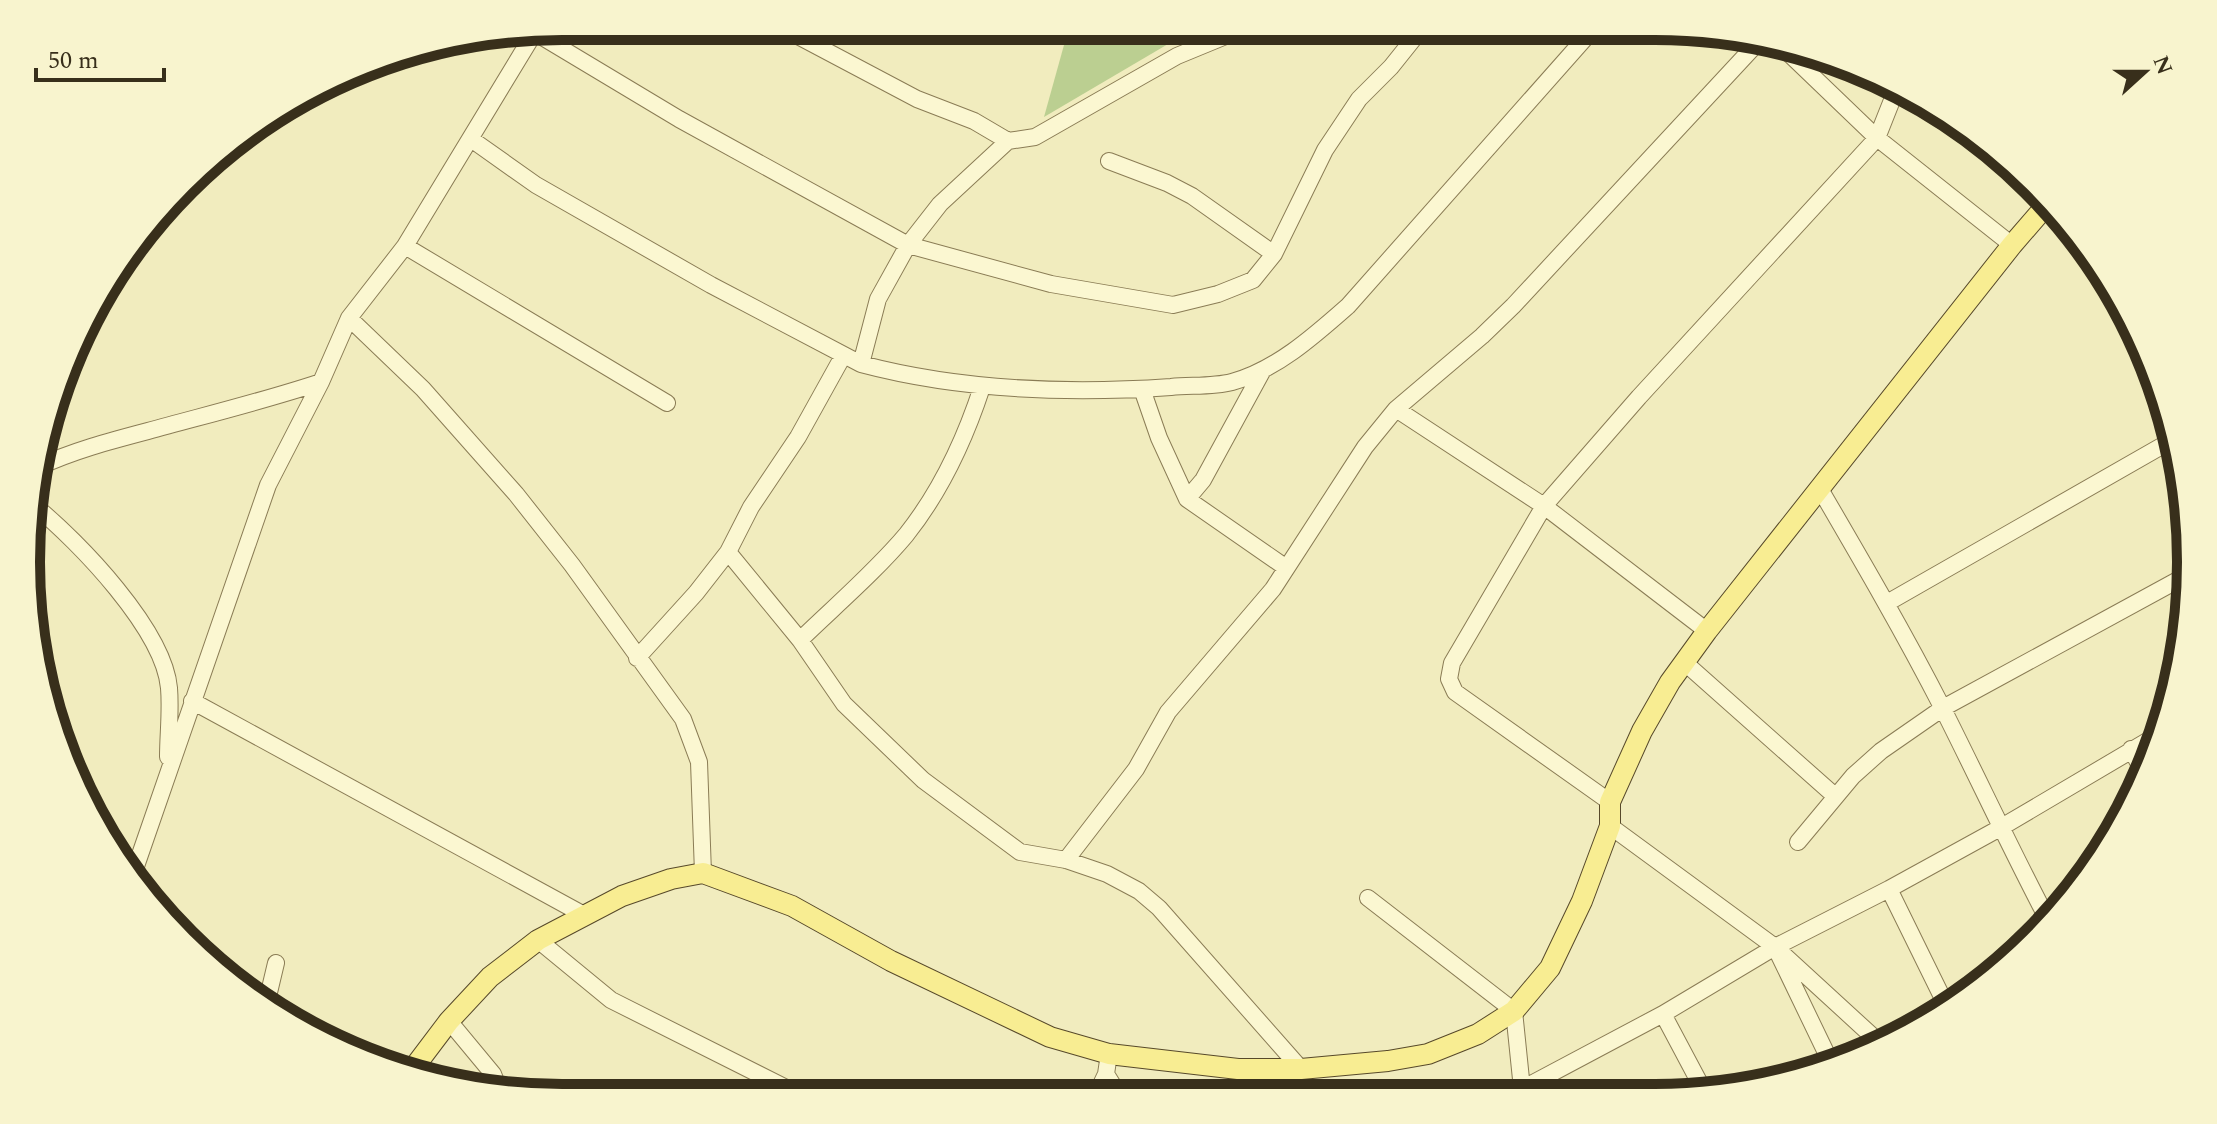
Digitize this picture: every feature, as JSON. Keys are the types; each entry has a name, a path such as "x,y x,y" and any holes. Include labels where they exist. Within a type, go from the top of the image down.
{"main road":[{"path":"417,1063 449,1021 490,977 538,940 634,892 671,879 703,873 792,906 891,961 1108,1064 1301,1069 1428,1054 1478,1034 1514,1011 1550,968 1562,947 1610,826 1610,802 1642,731 1684,662 2041,211"}],"street":[{"path":"550,40 679,119 908,245 1051,284 1173,305 1218,294 1253,280 1274,254 1325,150 1359,99 1413,40"},
{"path":"805,40 917,99 974,121 1008,141"},
{"path":"861,364 878,299 908,245 940,204 1008,141 1035,137 1177,56 1216,40"},
{"path":"471,139 536,185 861,364 911,377 982,387 1142,389 1230,383 1263,370 1318,333 1348,306 1583,40"},
{"path":"137,864 268,485 321,382 349,318 405,246 529,41"},
{"path":"1066,860 1136,769 1168,712 1273,589 1365,447 1396,409 1513,306 1752,49"},
{"path":"1795,60 1877,138 2012,245"},
{"path":"1610,802 1455,692 1449,679 1452,663 1544,506 1639,397 1877,138 1893,98"},
{"path":"1109,161 1192,196 1274,254"},
{"path":"405,246 667,403"},
{"path":"349,318 423,389 497,472 572,565 683,719 699,762 703,873"},
{"path":"637,658 696,593 728,552 751,507 798,437 843,356"},
{"path":"1187,499 1203,480 1263,370"},
{"path":"50,463 94,445 275,398 321,382"},
{"path":"800,640 905,535 937,490 969,427 982,387"},
{"path":"1142,389 1159,438 1187,499 1285,567"},
{"path":"1396,409 1544,506 1707,631"},
{"path":"1887,603 2163,445"},
{"path":"1820,489 1887,603 1943,708 2043,910"},
{"path":"42,512 63,529 107,577 161,658 169,687 168,771"},
{"path":"728,552 800,640 844,704 923,780 1020,852 1066,860 1107,874 1139,891 1159,908 1301,1069"},
{"path":"1798,842 1835,796 1881,751 1943,708 2176,581"},
{"path":"1684,662 1835,796"},
{"path":"192,701 584,915"},
{"path":"1536,1084 1663,1014 1775,947 2000,828 2145,742"},
{"path":"2131,749 2137,761"},
{"path":"1610,826 1775,947 1872,1036"},
{"path":"1889,889 1942,998"},
{"path":"1368,898 1514,1011 1520,1084"},
{"path":"538,940 611,1000 778,1084"},
{"path":"1775,947 1827,1055"},
{"path":"269,994 276,963"},
{"path":"1663,1014 1699,1082"},
{"path":"449,1021 495,1080"},
{"path":"1100,1084 1108,1064"},
{"path":"1108,1064 1115,1084"}],"green space":[{"path":"1065,40 1175,40 1044,117"}]}
